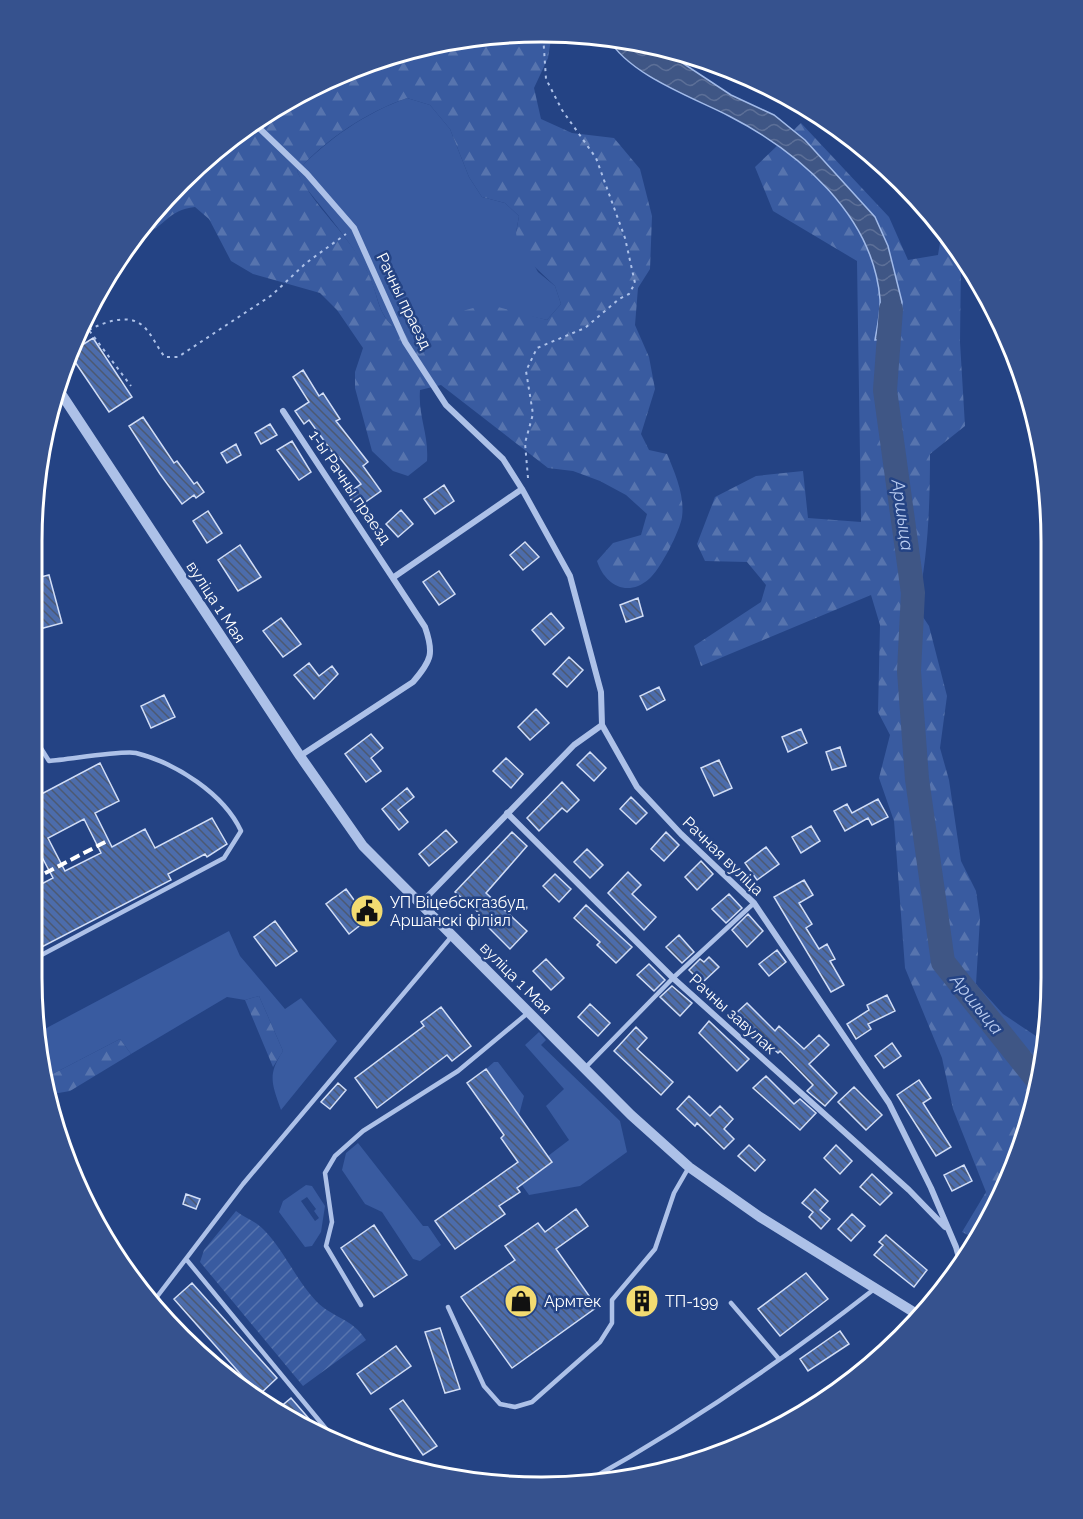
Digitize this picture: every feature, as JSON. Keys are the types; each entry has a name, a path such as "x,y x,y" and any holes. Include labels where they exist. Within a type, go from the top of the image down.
{"street":[{"name":"Рачны праезд","path":"260,129 307,174 354,228 405,342 446,405 503,459 522,489 570,576 601,692 602,725"},
{"name":"вуліца 1 Мая","path":"64,398 300,756 363,846 631,1115 689,1167 760,1217 913,1311"},
{"name":"1-ы Рачны праезд","path":"284,411 394,577 425,627 432,647 427,666 413,682 300,756"},
{"path":"394,577 522,489"},
{"path":"420,904 574,745 602,725"},
{"name":"Рачная вуліца","path":"602,725 637,787 681,834 754,903 889,1103 931,1188 958,1254"},
{"name":"Рачны завулак","path":"507,813 673,978 909,1190 947,1229"}],"lane":[{"path":"42,750 49,761 135,753 179,771 212,793 233,813 241,831 224,858 42,955"},
{"path":"585,1068 673,978 754,903"},
{"path":"157,1297 243,1184 452,936"},
{"path":"361,1305 326,1246 332,1222 325,1173 335,1156 363,1131 458,1071 529,1012"},
{"path":"448,1307 484,1386 500,1404 515,1407 532,1402 557,1383 600,1342 612,1323 612,1300 655,1249 674,1193 689,1167"},
{"path":"186,1260 324,1426"},
{"path":"602,1473 636,1455 778,1359 876,1288"},
{"path":"730,1303 778,1359"}],"path":[{"path":"528,478 525,443 533,414 526,370 537,348 585,328 619,299 629,294 635,283 625,238 596,158 562,110 546,79 544,42"},
{"path":"90,330 114,321 129,319 143,325 165,357 178,357 272,295 306,263 354,228"},
{"path":"89,331 131,386"}],"green space":[{"path":"551,42 548,58 534,88 541,119 572,133 614,138 640,169 652,216 650,269 638,288 635,325 649,357 655,389 641,434 649,450 667,454 679,485 683,509 678,531 659,567 649,579 633,588 618,586 605,577 597,561 613,543 641,535 647,514 626,495 600,481 573,471 548,468 441,385 420,390 427,461 408,476 393,471 372,451 355,388 355,372 363,348 337,310 320,293 253,274 231,261 209,219 195,207 172,215 150,232 188,188 237,145 292,109 350,80 412,59 444,52 476,46","holes":["407,98 430,105 450,129 469,177 482,197 505,203 519,216 516,233 519,252 555,286 561,304 547,320 487,304 452,314 403,334 387,320 360,258 313,197 297,171 334,137 376,111"]},
{"path":"407,98 430,105 450,129 469,177 482,197 505,203 519,216 516,233 538,272 555,286 561,304 547,320 525,315 403,334 384,315 363,265 339,229 303,184 297,171 321,148 348,128 376,111"},
{"path":"801,123 889,217 908,260 938,255 940,240 961,270 960,342 965,426 930,454 928,531 917,608 929,626 947,696 940,748 949,780 961,861 976,891 980,918 976,984 1003,1014 1038,1037 1024,1107 1014,1138 1003,1169 969,1235 962,1232 986,1192 953,1109 942,1058 905,968 894,821 879,778 890,735 878,712 880,625 871,595 701,666 694,646 761,602 766,585 747,562 705,561 697,544 715,497 756,476 803,471 808,518 861,522 857,261 773,211 755,167"},
{"path":"229,931 240,956 285,1009 301,998 337,1041 281,1110 275,1093 273,1073 283,1051 259,996 245,1000 227,997 131,1054 120,1039 52,1074 45,1029"},
{"path":"259,996 283,1051 273,1067 245,1000"},
{"path":"539,1032 546,1040 541,1045 620,1121 627,1152 580,1186 529,1195 514,1174 530,1178 552,1163 548,1156 569,1140 546,1106 564,1089 525,1045"},
{"path":"120,1039 131,1054 70,1091 56,1093 52,1074"},
{"path":"494,1062 498,1062 524,1096 519,1115 486,1069"},
{"path":"358,1143 423,1226 428,1226 441,1245 420,1261 413,1259 382,1212 365,1204 342,1170 346,1153"},
{"path":"306,1185 312,1186 325,1206 321,1232 312,1246 305,1247 279,1212 283,1201","holes":["307,1197 316,1209 314,1211 319,1218 315,1221 301,1201"]},
{"path":"236,1211 260,1226 270,1237 316,1301 329,1312 355,1327 366,1340 303,1386 200,1262 204,1250"}],"water":[{"path":"615,48 682,62 731,95 774,115 805,140 875,217 888,246 902,302 899,339 875,340 880,299 874,268 863,240 848,214 828,190 781,148 729,116 662,84 631,63"}],"building":[{"path":"93,338 132,397 109,412 76,363 83,345"},
{"path":"303,370 319,396 323,393 340,419 336,421 368,462 363,466 381,491 357,508 347,494 361,484 335,452 333,453 309,420 304,424 295,411 309,402 293,377"},
{"path":"143,417 174,463 177,461 194,484 197,482 204,492 196,498 194,495 182,504 160,474 129,426"},
{"path":"270,424 277,435 261,444 255,433"},
{"path":"292,441 311,472 299,480 277,450"},
{"path":"236,444 241,455 227,463 221,453"},
{"path":"444,485 454,501 435,514 424,499"},
{"path":"401,510 413,524 398,537 386,524"},
{"path":"208,511 222,533 207,543 193,521"},
{"path":"525,542 539,557 523,570 510,555"},
{"path":"240,545 261,577 238,591 218,560"},
{"path":"439,571 455,594 439,605 423,582"},
{"path":"49,575 62,623 42,628 42,577"},
{"path":"638,598 643,616 626,622 620,605"},
{"path":"551,613 564,628 545,645 532,630"},
{"path":"281,618 301,644 283,657 263,631"},
{"path":"569,657 583,670 567,687 553,674"},
{"path":"309,663 319,676 332,666 338,674 314,699 294,675"},
{"path":"659,687 665,700 647,710 640,696"},
{"path":"164,695 175,717 151,728 141,706"},
{"path":"536,709 549,723 530,740 518,727"},
{"path":"801,729 807,743 788,752 782,737"},
{"path":"371,734 383,748 371,758 381,771 366,782 345,754"},
{"path":"840,747 846,766 832,770 826,752"},
{"path":"590,752 606,768 594,781 577,765"},
{"path":"506,758 523,774 511,788 493,771"},
{"path":"719,760 732,788 714,796 701,768"},
{"path":"100,763 119,801 95,813 112,847 145,829 155,848 212,818 227,844 207,857 205,854 168,874 171,880 42,947 42,884 53,878 42,857 42,794","holes":["84,819 101,853 65,871 48,838"]},
{"path":"562,782 579,800 567,812 562,808 539,831 527,818"},
{"path":"407,788 414,797 398,810 408,822 399,830 382,809"},
{"path":"631,797 647,813 636,824 620,809"},
{"path":"878,799 888,817 872,825 868,818 845,831 834,811 847,804 852,813"},
{"path":"811,826 820,841 801,853 792,837"},
{"path":"446,830 457,842 429,866 419,854"},
{"path":"512,832 527,846 486,893 527,931 510,949 477,916 479,913 455,892"},
{"path":"666,832 679,845 664,861 651,849"},
{"path":"766,847 779,864 757,880 745,863"},
{"path":"587,849 603,865 590,878 574,862"},
{"path":"701,861 713,874 697,890 685,877"},
{"path":"628,872 641,885 632,894 656,917 644,930 608,893"},
{"path":"555,874 571,889 559,902 543,886"},
{"path":"804,880 813,895 799,903 812,924 806,928 819,949 827,944 835,959 830,961 844,985 831,992 774,897"},
{"path":"346,889 368,919 349,934 326,904"},
{"path":"729,894 742,908 726,923 712,909"},
{"path":"586,905 632,947 616,963 597,945 600,942 574,918"},
{"path":"748,914 763,931 747,947 732,930"},
{"path":"275,921 297,951 276,966 254,937"},
{"path":"679,935 694,952 682,963 666,947"},
{"path":"777,950 786,962 769,976 759,964"},
{"path":"709,957 719,967 702,983 689,970 700,959 704,962"},
{"path":"546,959 564,978 551,990 533,971"},
{"path":"649,964 665,980 654,991 637,975"},
{"path":"672,986 692,1003 680,1016 660,997"},
{"path":"887,995 895,1011 868,1024 871,1029 856,1039 847,1024 869,1010 867,1005"},
{"path":"747,1003 775,1031 779,1026 804,1049 819,1035 829,1045 809,1064 837,1093 825,1106 807,1091 813,1085 780,1051 778,1053 734,1015"},
{"path":"590,1004 610,1023 598,1036 578,1017"},
{"path":"441,1007 471,1046 452,1061 447,1055 377,1108 355,1078 424,1026 421,1022"},
{"path":"709,1021 749,1059 737,1071 699,1033"},
{"path":"636,1027 647,1038 637,1049 673,1082 661,1095 614,1051"},
{"path":"892,1043 901,1056 884,1068 875,1056"},
{"path":"486,1069 552,1162 517,1188 520,1192 499,1206 505,1214 455,1249 435,1221 518,1162 501,1138 504,1135 467,1083"},
{"path":"766,1076 794,1104 800,1099 816,1113 800,1130 753,1088"},
{"path":"919,1080 931,1098 923,1103 951,1147 936,1156 897,1095"},
{"path":"338,1083 346,1090 330,1109 321,1102"},
{"path":"854,1087 882,1115 866,1130 838,1102"},
{"path":"689,1096 710,1116 720,1106 733,1119 724,1129 734,1139 724,1149 697,1123 695,1126 677,1109"},
{"path":"749,1145 765,1160 755,1171 738,1156"},
{"path":"836,1145 852,1161 840,1174 824,1158"},
{"path":"964,1165 972,1181 952,1191 944,1175"},
{"path":"872,1174 892,1193 880,1205 860,1187"},
{"path":"815,1189 828,1201 820,1210 830,1219 821,1229 809,1217 813,1212 802,1203"},
{"path":"186,1194 200,1199 196,1209 183,1204"},
{"path":"576,1209 588,1226 556,1249 597,1307 512,1368 461,1297 515,1260 505,1246 538,1223 545,1232"},
{"path":"852,1214 865,1226 851,1241 838,1229"},
{"path":"374,1225 407,1275 374,1297 341,1248"},
{"path":"886,1235 927,1270 914,1287 874,1255 883,1245 879,1242"},
{"path":"806,1273 828,1299 780,1336 758,1309"},
{"path":"192,1283 277,1378 262,1392 246,1380 174,1299"},
{"name":"ТП-199","path":"645,1291 652,1299 638,1312 631,1303"},
{"path":"440,1328 460,1389 445,1393 425,1332"},
{"path":"840,1331 849,1344 808,1371 800,1359"},
{"path":"396,1346 411,1366 371,1394 357,1374"},
{"path":"291,1398 309,1419 292,1410 283,1405"},
{"path":"403,1400 437,1446 423,1455 390,1409"}],"waterway":[{"name":"Аршыца","path":"891,309 885,390 913,593 909,671 917,779 943,962 1031,1073"}],"railway":[{"path":"42,875 109,840"}],"place":[{"name":"УП Віцебскгазбуд, Аршанскі філіял","path":"367,911"},
{"name":"Армтек","path":"521,1301"},
{"name":"ТП-199","path":"642,1301"}]}
